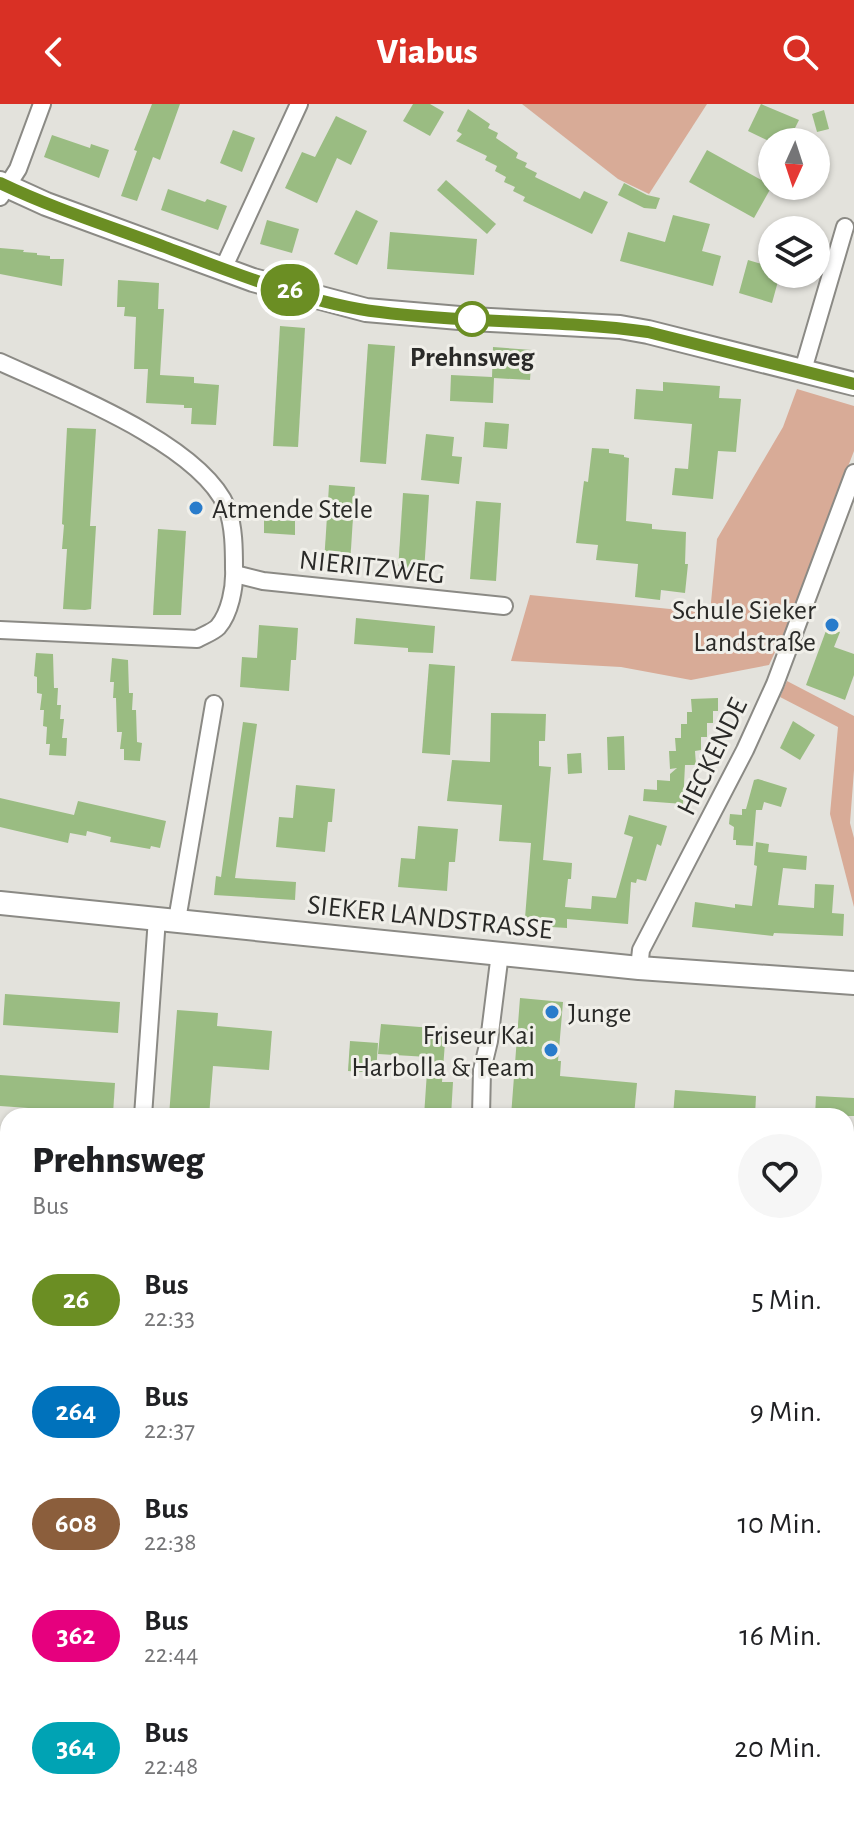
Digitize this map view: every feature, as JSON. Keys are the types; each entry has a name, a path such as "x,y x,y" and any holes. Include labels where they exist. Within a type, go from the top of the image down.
{"street":[{"path":"42,104 18,169 3,189 223,269 329,301 378,312 620,327 682,339 854,384"},
{"path":"223,269 299,104"},
{"path":"803,370 845,227"},
{"path":"835,262 854,253"},
{"path":"0,362 112,412 200,471 227,508 235,574 228,611 217,629 197,639 0,630"},
{"name":"HECKENDE","path":"639,968 641,950 745,750 775,684 854,473"},
{"name":"NIERITZWEG","path":"235,574 263,581 504,606"},
{"path":"144,1108 167,919 214,704"},
{"name":"SIEKER LANDSTRASSE","path":"0,903 639,968 854,983"},
{"path":"481,1108 482,1070 489,1041 500,953"}],"shaded area":[{"path":"522,104 707,104 649,194 618,179"},
{"path":"797,389 854,406 854,451 769,665 691,680 621,667 511,661 530,595 710,613 717,539 783,427"},
{"path":"787,681 854,716 850,823 854,838 854,907 830,814 838,727 780,697"}],"building":[{"path":"152,104 180,104 160,160 153,157 137,201 121,196"},
{"path":"413,104 430,104 444,112 430,136 403,121"},
{"path":"761,104 799,120 795,128 758,128 758,136 748,131"},
{"path":"468,109 490,124 488,128 498,133 496,138 518,153 516,158 537,173 535,177 580,199 584,191 608,202 592,234 523,201 525,197 513,191 515,187 504,182 506,177 495,171 497,166 485,160 487,156 456,141 462,134 457,131"},
{"path":"824,110 829,128 816,128 812,114"},
{"path":"336,116 367,131 351,165 337,158 317,203 285,188 302,152 315,157"},
{"path":"233,130 255,138 242,172 220,163"},
{"path":"52,135 90,148 91,144 109,150 99,178 44,157"},
{"path":"707,150 758,178 758,200 764,200 754,218 689,182"},
{"path":"446,180 496,224 487,234 437,190"},
{"path":"624,183 660,198 656,209 644,208 618,195"},
{"path":"168,189 227,206 218,230 161,210"},
{"path":"356,210 378,221 357,265 334,254"},
{"path":"673,215 710,224 702,251 721,256 713,286 620,261 628,232 665,242"},
{"path":"267,220 299,229 292,253 260,244"},
{"path":"390,232 477,239 474,275 387,269"},
{"path":"0,248 64,259 62,286 0,274"},
{"path":"748,260 758,263 758,288 776,288 772,303 739,293"},
{"path":"118,280 159,283 158,309 164,309 160,375 194,377 194,383 219,385 216,425 191,424 192,408 184,408 184,405 146,403 148,369 134,369 136,317 124,316 125,307 117,307"},
{"path":"280,326 305,328 298,447 273,446"},
{"path":"368,344 395,346 386,464 360,462"},
{"path":"493,347 532,350 530,380 494,378 493,403 450,401 451,375 492,377"},
{"path":"663,382 720,386 719,398 741,399 736,452 718,451 713,499 672,495 675,468 688,469 692,424 634,419 636,389 663,391"},
{"path":"485,422 509,424 507,449 483,447"},
{"path":"67,428 96,429 90,526 96,526 91,609 85,610 63,609 67,549 62,549 62,524"},
{"path":"426,434 454,437 452,456 462,457 459,484 421,480"},
{"path":"592,448 609,449 609,453 629,458 626,521 652,524 652,529 686,532 685,564 688,564 685,593 661,590 660,600 635,597 638,564 596,560 598,545 576,543 584,481 588,482"},
{"path":"329,485 355,487 350,564 324,563"},
{"path":"403,493 429,495 424,573 398,571"},
{"path":"476,501 501,503 496,581 470,579"},
{"path":"264,519 295,521 295,535 264,533"},
{"path":"158,529 186,531 181,615 153,615"},
{"path":"356,618 435,626 433,653 354,644"},
{"path":"259,625 298,628 296,660 291,660 289,691 240,687 242,657 257,658"},
{"path":"827,628 840,632 834,647 854,654 854,675 845,700 806,685"},
{"path":"36,653 53,654 54,688 58,688 60,719 64,719 62,738 67,738 66,756 49,755 47,727 43,726 44,710 40,710 42,694 37,693 37,677 34,676"},
{"path":"112,658 128,660 129,693 133,693 132,710 136,710 137,742 142,743 140,761 124,760 124,749 120,749 122,732 117,732 114,682 110,682"},
{"path":"429,664 455,666 450,755 422,753"},
{"path":"718,698 718,711 713,711 713,723 707,723 707,737 701,737 701,750 695,751 696,765 685,765 683,804 643,801 644,789 657,790 657,780 670,781 670,774 677,768 670,769 669,751 676,751 675,738 681,738 681,724 687,724 687,712 692,712 691,699"},
{"path":"491,713 546,714 545,741 539,741 539,766 551,767 543,860 572,863 565,907 591,909 592,896 616,898 633,837 624,834 629,815 667,826 661,846 657,844 646,881 637,879 636,883 631,882 628,924 567,919 567,928 551,927 551,920 525,918 531,843 499,841 502,805 447,801 452,760 490,762"},
{"path":"793,721 815,735 800,760 780,748"},
{"path":"243,722 257,724 235,878 296,882 295,900 214,895 216,876 221,877"},
{"path":"624,736 625,770 608,770 607,737"},
{"path":"581,753 582,773 568,774 567,754"},
{"path":"754,780 787,788 781,807 764,802 762,810 756,810 753,846 736,845 736,840 733,840 734,827 729,824 730,814 742,815 742,809 746,809"},
{"path":"296,785 335,789 325,852 276,847 279,817 293,818"},
{"path":"0,798 74,815 78,801 166,821 160,848 110,842 111,837 87,831 86,836 70,833 68,843 0,827"},
{"path":"418,826 458,829 455,862 449,862 447,891 398,887 401,858 415,859"},
{"path":"756,842 769,844 768,852 807,856 806,870 783,868 778,905 814,908 815,884 834,885 832,913 844,914 843,936 774,933 773,936 692,927 695,902 735,908 735,904 752,906 757,866 754,865"},
{"path":"5,994 120,1002 118,1033 3,1025"},
{"path":"520,998 563,1002 558,1061 561,1061 560,1076 637,1083 635,1108 512,1108"},
{"path":"177,1010 218,1013 217,1026 272,1031 269,1070 213,1066 210,1108 170,1108"},
{"path":"381,1024 446,1029 442,1082 453,1082 451,1108 425,1108 428,1057 378,1054"},
{"path":"350,1041 378,1043 376,1073 348,1071"},
{"path":"0,1075 115,1083 113,1108 0,1106"},
{"path":"675,1090 756,1096 755,1108 674,1108"},
{"path":"816,1096 854,1098 854,1108 815,1108"}],"bus line":[{"name":"26","path":"0,183 46,204 253,280 366,310 620,327 707,345 854,384"}],"place":[{"name":"Prehnsweg","path":"472,319"},
{"name":"Atmende Stele","path":"196,508"},
{"name":"Schule Sieker Landstraße","path":"832,625"},
{"name":"Junge","path":"552,1012"},
{"name":"Friseur Kai Harbolla & Team","path":"551,1050"}]}
